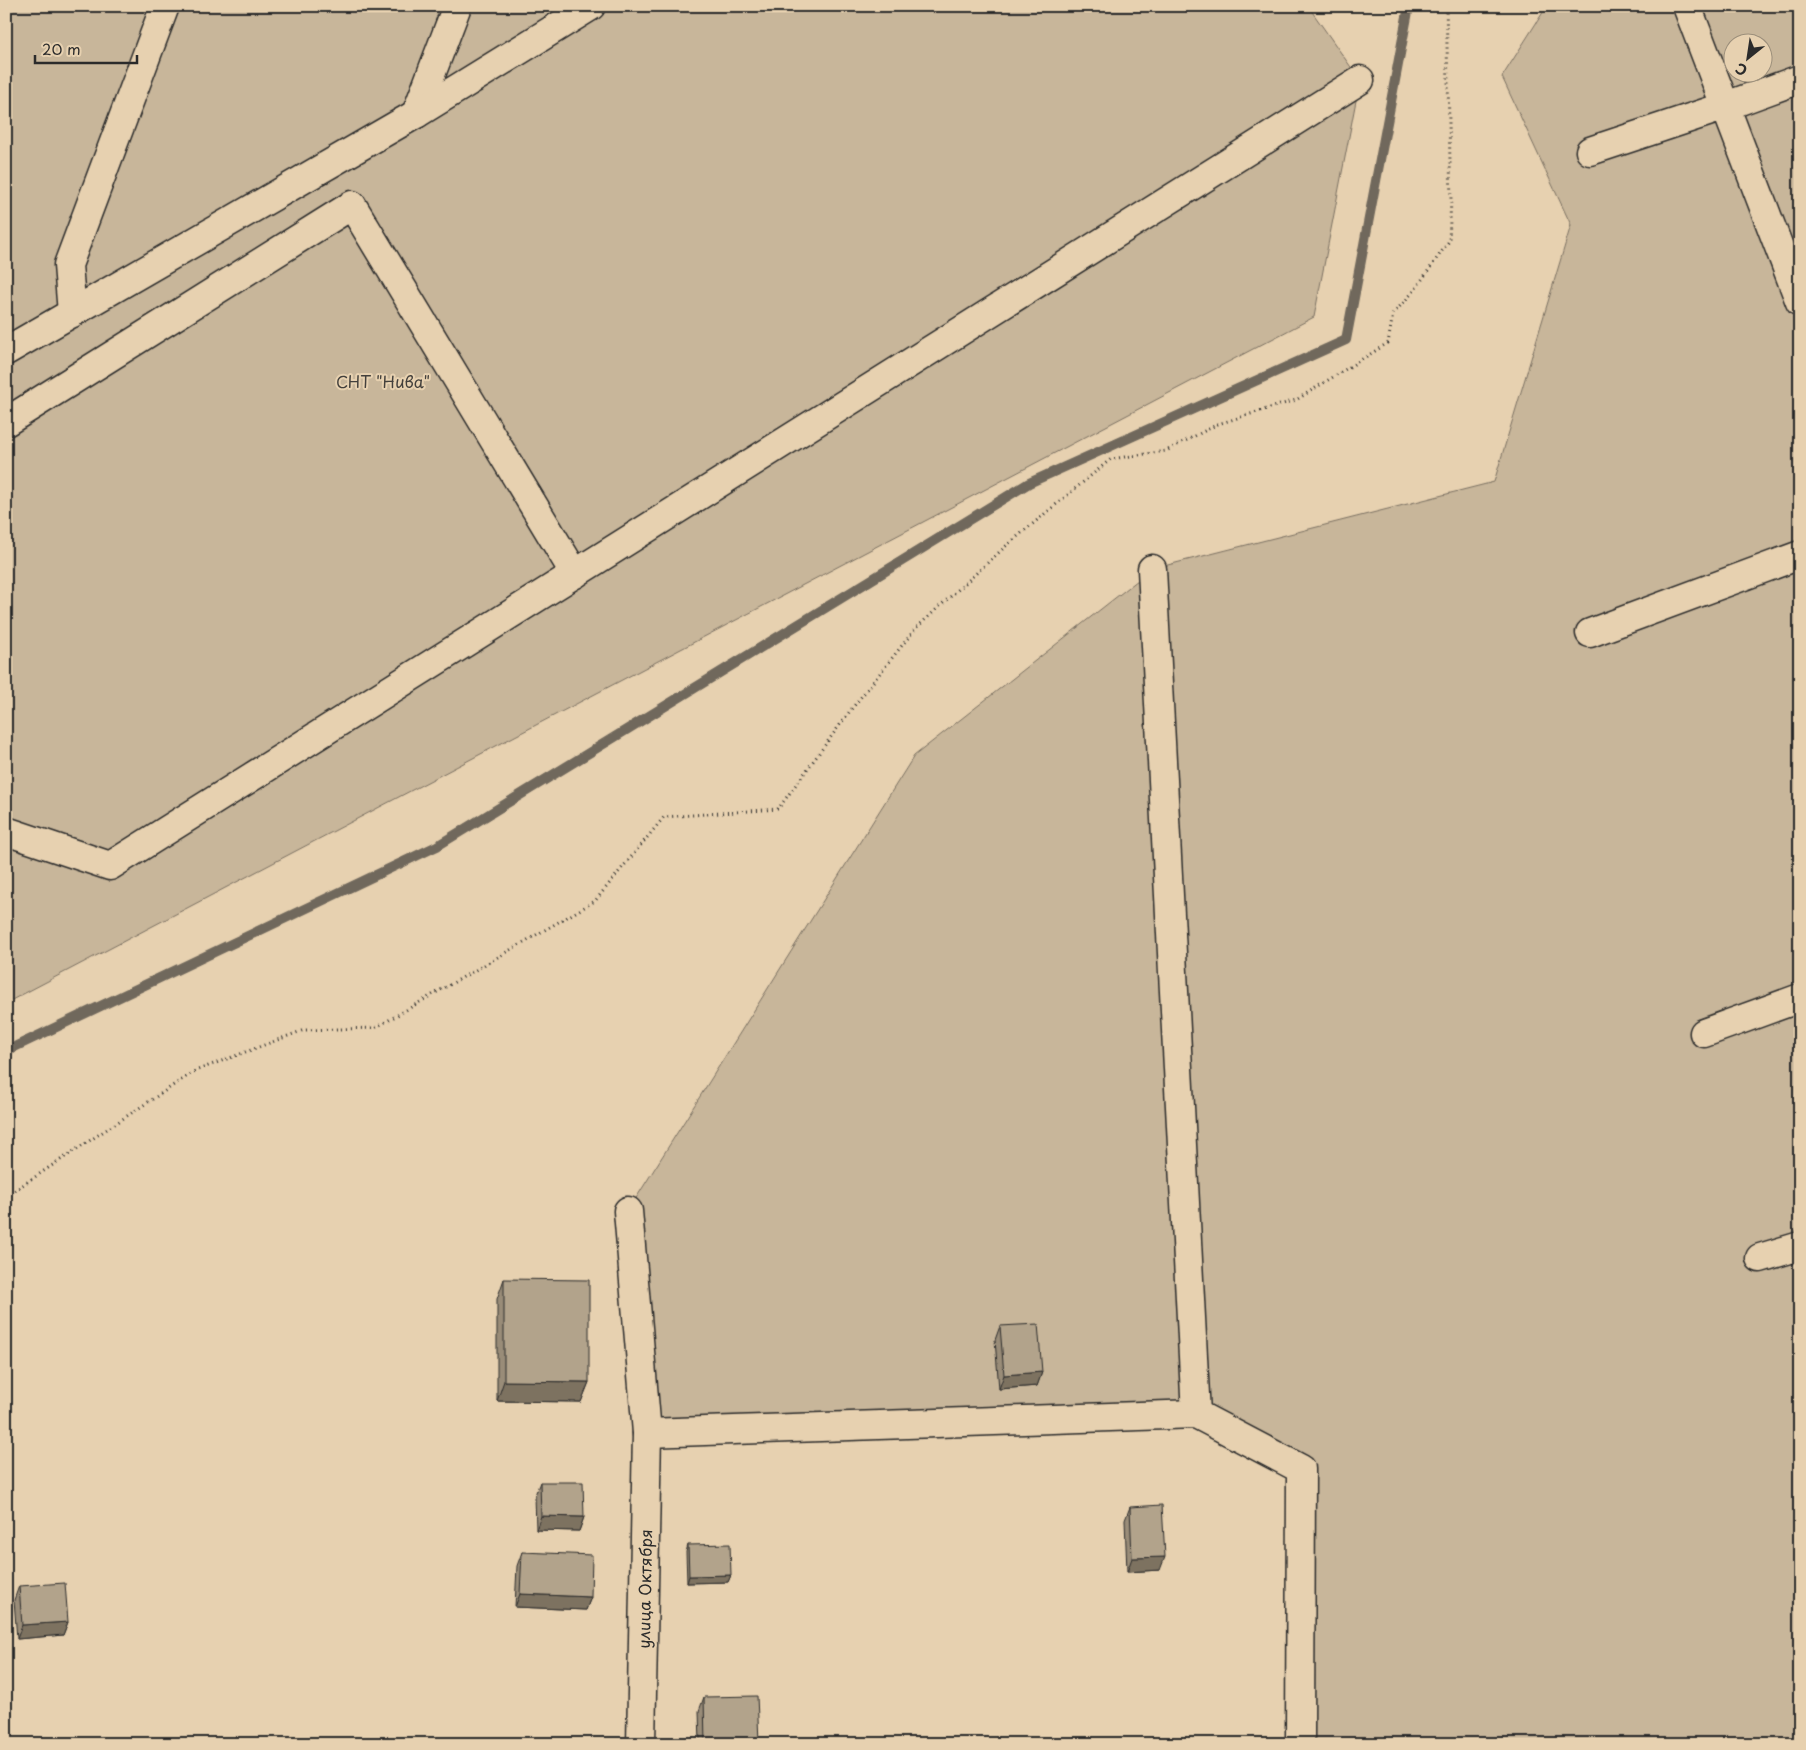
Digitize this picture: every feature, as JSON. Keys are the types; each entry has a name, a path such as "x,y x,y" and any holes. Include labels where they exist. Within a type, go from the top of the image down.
{"street":[{"path":"72,313 68,265 165,6"},
{"path":"416,114 457,6"},
{"path":"6,351 416,114 591,6"},
{"path":"1687,6 1799,297"},
{"path":"1590,151 1726,106 1800,79"},
{"path":"6,831 110,866 1360,80"},
{"path":"6,422 352,205 575,574"},
{"path":"1590,634 1800,555"},
{"path":"1152,569 1196,1414"},
{"path":"1704,1033 1800,998"},
{"name":"улица Октября","path":"628,1211 647,1433 641,1744"},
{"path":"1760,1258 1800,1246"},
{"path":"647,1433 1196,1414 1300,1469 1300,1744"}],"path":[{"path":"6,1196 194,1070 304,1030 375,1028 596,901 664,817 778,809 853,707 916,628 1006,546 1111,459 1166,451 1218,424 1296,400 1388,343 1393,314 1414,291 1449,241 1451,200 1446,6"}],"green space":[{"name":"СНТ \"Нива\"","path":"6,6 1308,6 1360,80 1314,317 6,1003"},
{"path":"1547,6 1800,6 1800,1744 1300,1744 1300,1469 1196,1414 647,1433 628,1211 914,756 1152,569 1494,482 1571,225 1502,77"}],"building":[{"path":"504,1279 589,1280 589,1382 504,1381"},
{"path":"1038,1324 1042,1372 1004,1375 1000,1326"},
{"path":"540,1482 583,1482 584,1517 541,1516"},
{"path":"1162,1505 1165,1557 1132,1558 1130,1507"},
{"path":"730,1544 731,1575 689,1576 688,1545"},
{"path":"522,1552 592,1555 591,1597 520,1594"},
{"path":"65,1583 68,1622 22,1625 19,1586"},
{"path":"757,1696 759,1742 705,1744 704,1697"}],"waterway":[{"path":"6,1051 437,846 1029,483 1346,340 1409,6"}]}
